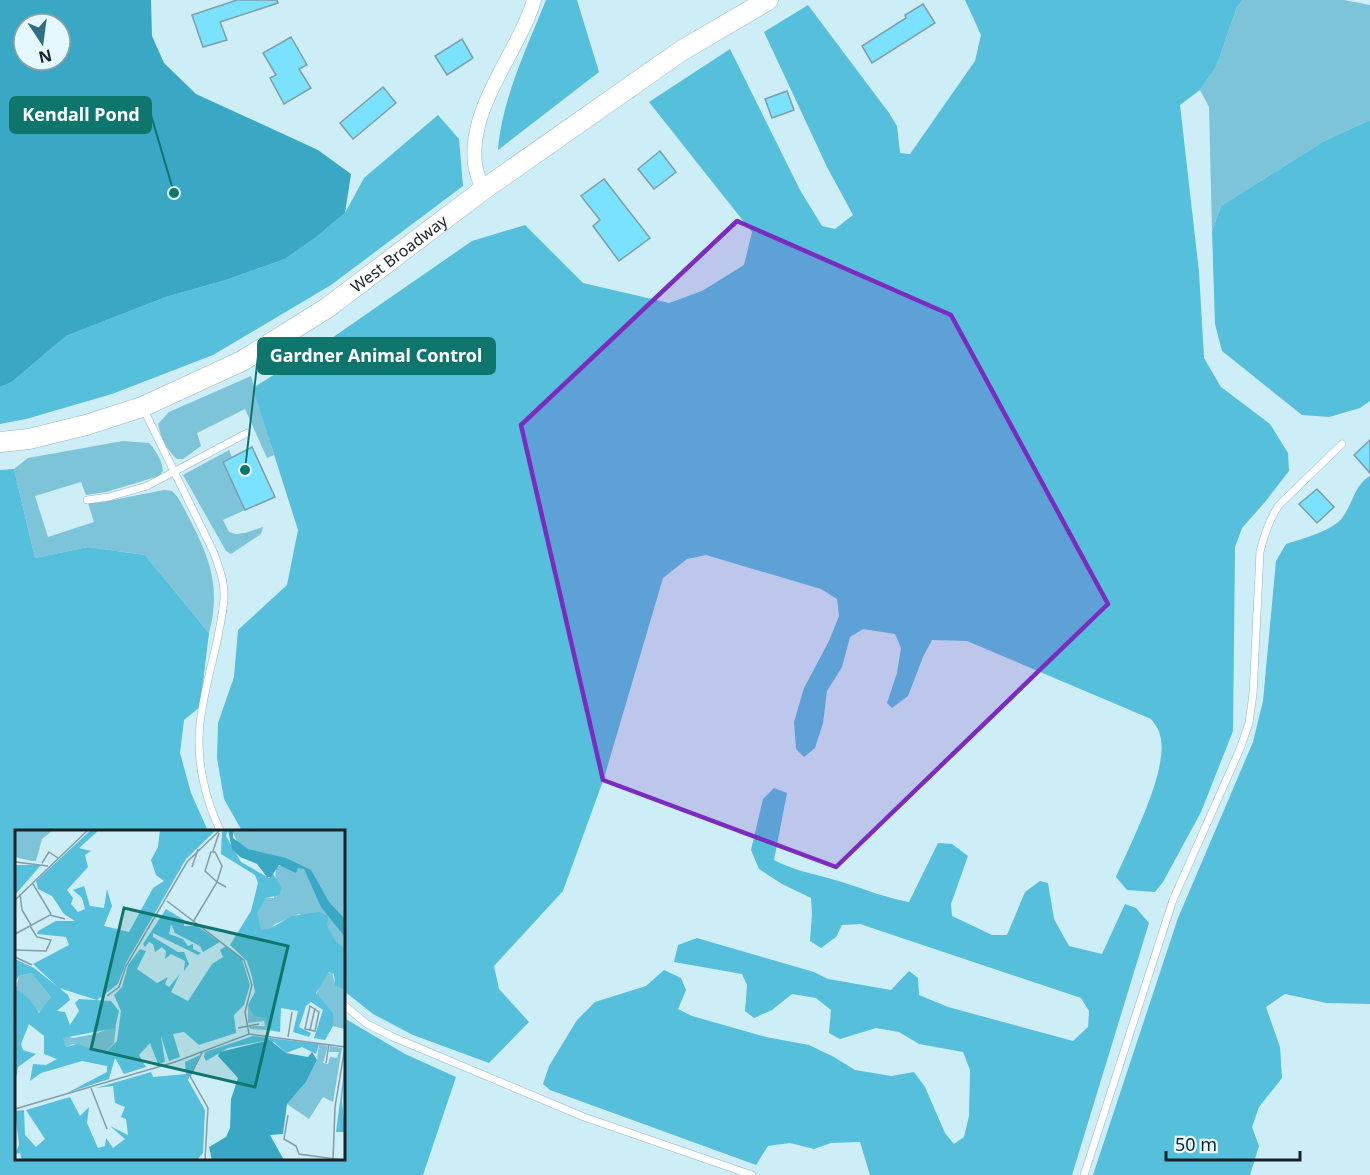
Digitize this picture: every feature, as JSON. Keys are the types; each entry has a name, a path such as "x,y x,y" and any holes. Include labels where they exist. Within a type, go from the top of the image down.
{"main road":[{"name":"West Broadway","path":"0,442 28,439 86,425 142,407 242,361 327,309 483,190 681,51 768,0"}],"street":[{"path":"483,190 475,164 475,147 480,124 494,85 529,15 534,0"}],"lane":[{"path":"142,407 214,553 222,576 224,597 200,724 199,753 202,775 221,830"},
{"path":"87,500 134,491 247,433"},
{"path":"1084,1175 1173,900 1240,749 1249,723 1253,694 1260,552 1267,527 1279,506 1342,444"},
{"path":"345,1006 367,1024 393,1037 584,1117 753,1175"}],"highlighted area":[{"path":"737,221 951,315 1108,604 836,867 603,780 521,425"}],"shaded area":[{"path":"0,0 151,0 152,36 164,63 196,94 318,150 351,174 345,213 285,259 226,280 166,297 66,336 12,382 0,387"},
{"path":"546,0 577,0 599,72 498,150 500,131 510,92"},
{"path":"965,0 1243,0 1237,7 1216,67 1200,90 1180,105 1199,272 1204,358 1221,387 1270,424 1288,453 1289,471 1242,528 1235,547 1233,731 1201,812 1163,882 1155,892 1127,890 1116,877 1139,827 1159,767 1162,750 1160,735 1151,719 967,641 932,640 908,696 892,708 887,703 897,673 901,648 895,634 863,629 850,637 842,667 827,691 823,723 815,748 804,757 796,749 794,722 804,688 829,641 839,616 837,599 821,589 706,555 687,559 663,578 604,778 563,891 494,966 499,989 529,1022 489,1063 413,1035 373,1014 345,992 345,830 241,830 224,799 217,758 218,723 234,677 238,630 287,585 298,530 253,388 329,340 472,241 525,225 583,283 669,303 702,291 744,265 752,232 649,102 730,49 800,190 822,226 835,229 853,215 827,167 764,32 808,5 889,113 897,126 900,153 910,154 975,61 981,35"},
{"path":"1243,0 1344,0 1370,5 1370,120 1324,141 1221,206 1212,231 1209,107 1200,90 1216,67 1237,7"},
{"path":"438,115 459,139 463,186 331,285 213,355 112,394 26,419 0,424 0,387 12,382 66,336 166,297 226,280 285,259 345,213 364,178"},
{"path":"1370,120 1370,401 1360,408 1329,417 1302,415 1222,351 1215,324 1212,231 1221,206 1324,141"},
{"path":"251,376 274,455 267,458 245,409 197,433 201,446 183,459 177,459 164,443 158,424 169,412"},
{"path":"123,441 149,443 158,456 163,471 159,476 106,492 86,495 81,482 35,496 48,537 94,522 88,503 164,490 172,491 180,500 208,560 214,602 209,633 145,555 88,547 35,558 14,469 28,458"},
{"path":"229,450 232,457 223,462 245,510 223,520 229,532 236,534 263,527 261,534 231,554 226,551 183,475"},
{"path":"14,469 35,558 88,547 145,555 209,633 200,707 184,720 180,753 191,793 208,830 15,830 15,1160 345,1160 345,1019 405,1054 456,1077 423,1175 0,1175 0,470"},
{"path":"1370,476 1370,1004 1327,1003 1285,994 1266,1007 1280,1047 1282,1078 1259,1107 1252,1127 1259,1146 1250,1175 1093,1175 1178,918 1253,742 1263,701 1276,561 1286,544 1316,534 1337,523 1346,513 1360,484"},
{"path":"774,788 787,793 774,860 791,868 909,902 938,843 952,844 968,856 951,904 952,916 992,935 1007,935 1025,892 1040,881 1048,883 1054,919 1069,946 1102,954 1125,904 1136,908 1149,923 1072,1175 870,1175 860,1142 831,1143 814,1149 790,1143 768,1146 756,1165 550,1090 543,1084 549,1066 577,1020 595,1002 646,986 664,970 681,978 686,990 678,1009 692,1016 766,1037 809,1045 855,1070 891,1076 914,1072 925,1087 945,1133 954,1144 964,1137 969,1116 970,1070 963,1052 919,1044 899,1032 876,1028 840,1039 829,1033 831,1010 816,998 792,994 772,1010 754,1018 745,1011 747,985 742,974 674,962 678,945 697,938 814,972 828,979 891,990 909,971 918,978 919,995 948,1007 1073,1041 1088,1027 1089,1011 1081,998 860,924 842,925 836,937 821,948 810,941 811,898 782,884 759,869 751,850 763,799"}],"building":[{"path":"237,0 277,0 278,3 220,22 227,40 203,47 192,15"},
{"path":"923,4 935,23 872,63 862,46 906,18 905,15"},
{"path":"291,37 307,65 299,69 311,88 284,104 270,78 276,75 263,53"},
{"path":"462,39 473,58 447,75 435,56"},
{"path":"383,87 396,103 353,139 340,123"},
{"path":"787,91 794,110 772,118 765,99"},
{"path":"660,151 676,172 654,189 638,169"},
{"path":"604,179 650,238 619,261 593,226 600,220 581,196"},
{"path":"1370,440 1370,473 1354,455"},
{"path":"252,447 275,497 245,510 223,462"},
{"path":"1317,489 1334,507 1317,523 1299,504"}],"place":[{"name":"Kendall Pond","path":"174,193"},
{"name":"Gardner Animal Control","path":"245,470"}]}
